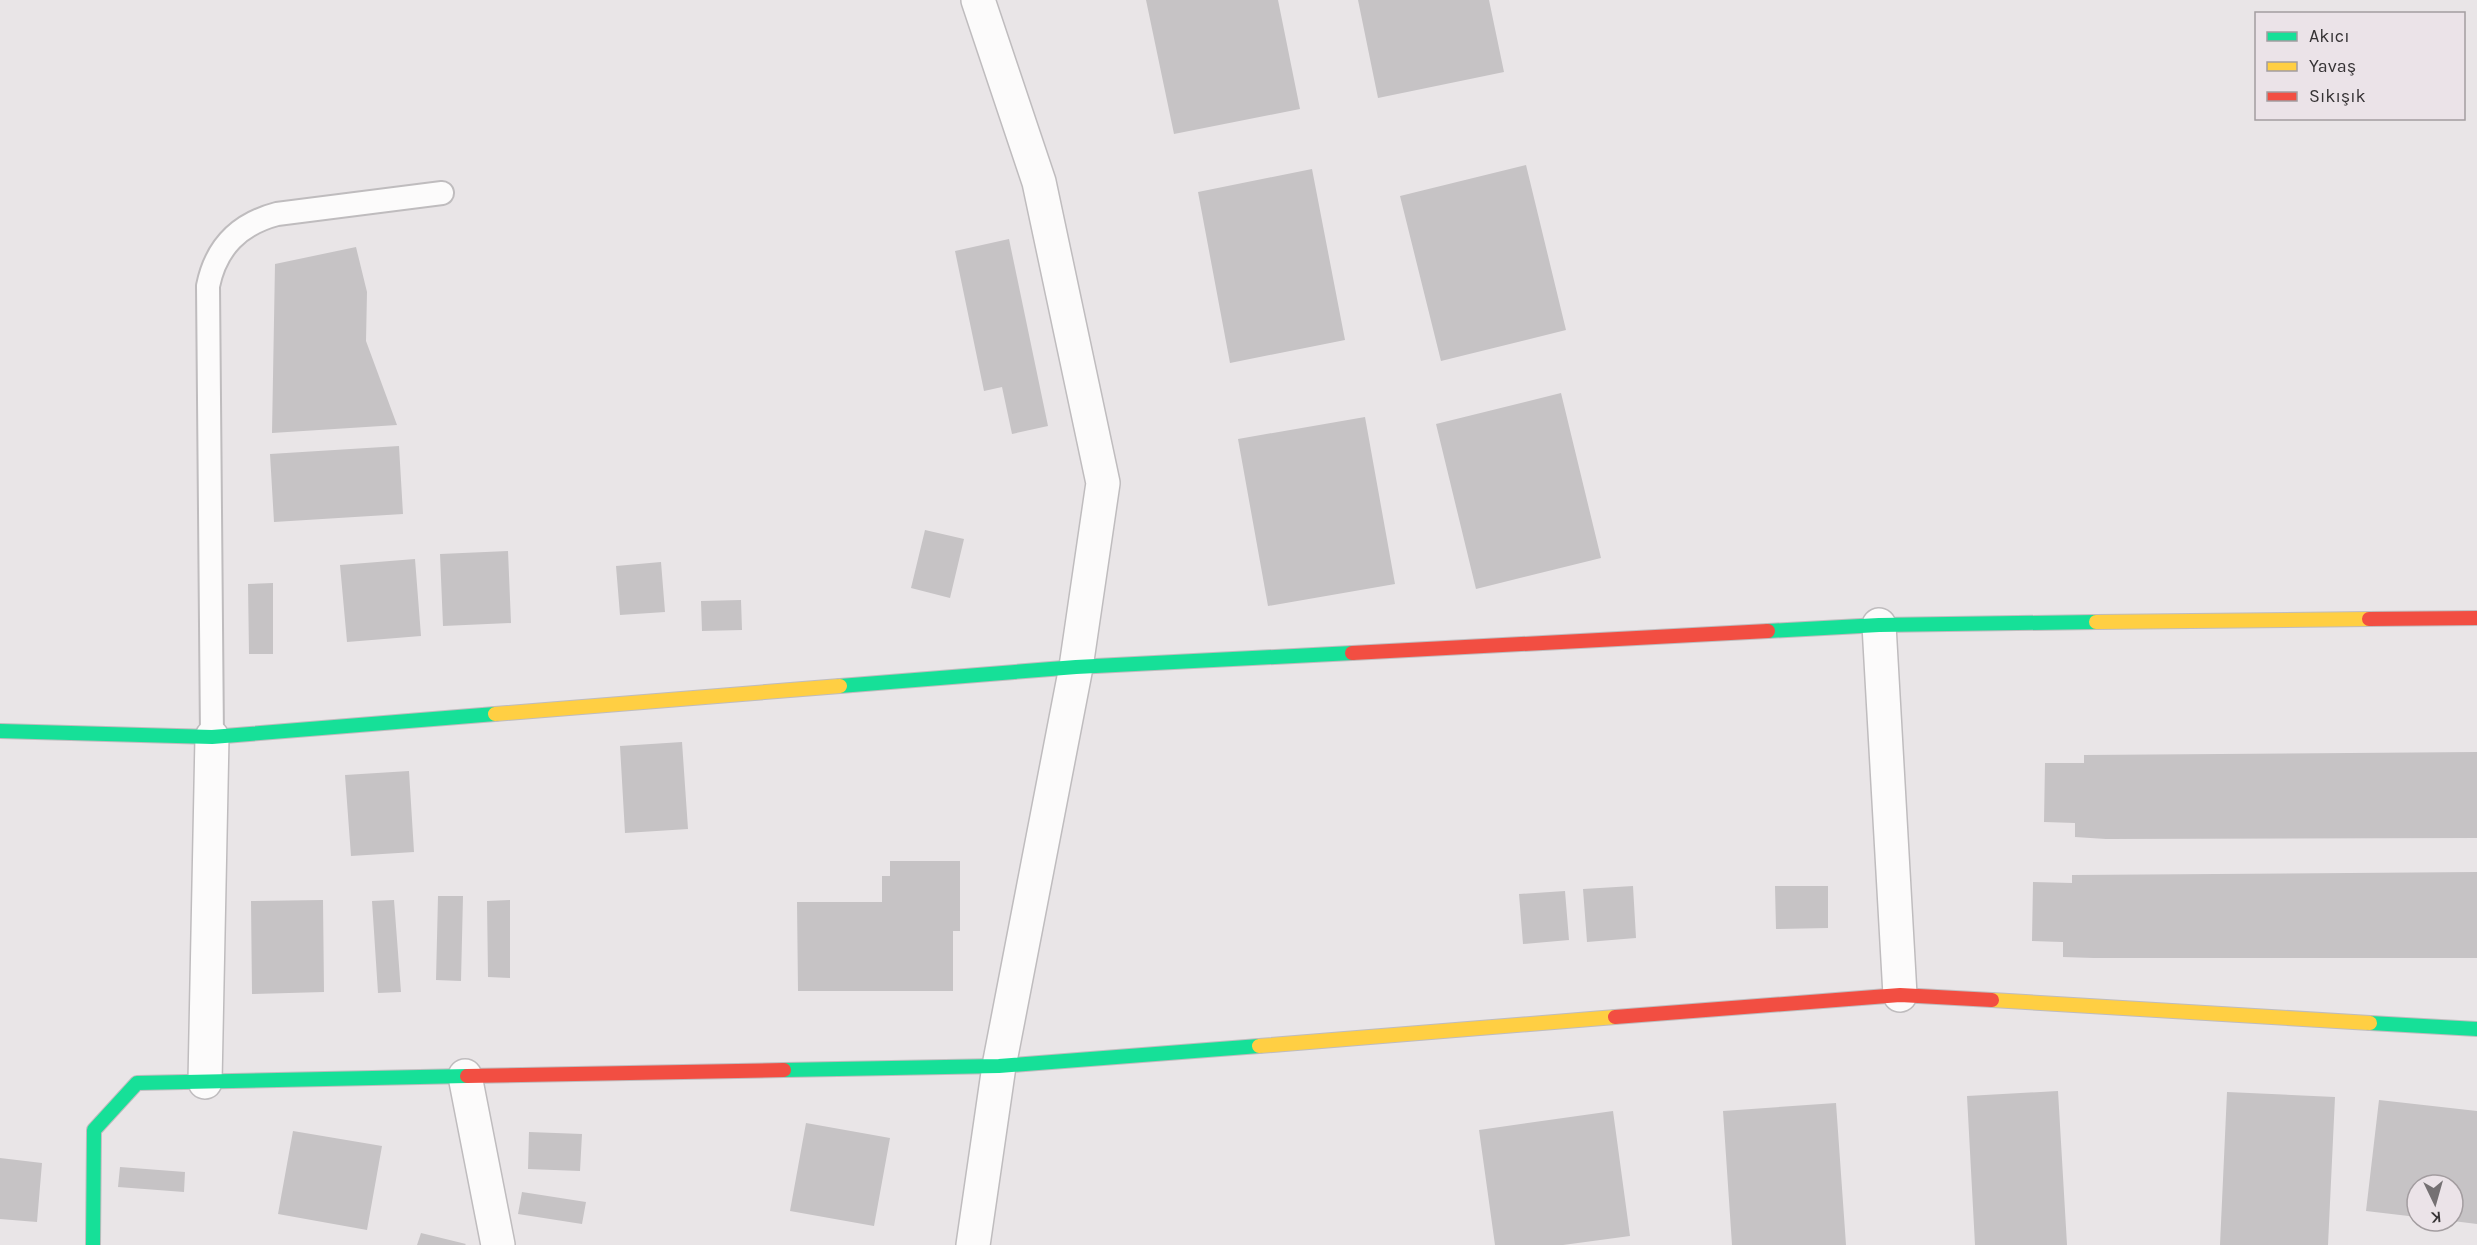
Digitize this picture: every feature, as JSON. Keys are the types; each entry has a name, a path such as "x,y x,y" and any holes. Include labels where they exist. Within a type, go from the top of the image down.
{"street":[{"path":"972,1245 999,1066 1076,667 1103,483 1039,182 978,0"},
{"path":"0,731 212,737 1076,667 1879,625 2477,618"},
{"path":"1879,625 1900,995"},
{"path":"205,1082 212,737"},
{"path":"93,1245 94,1130 137,1083 999,1066 1900,995 2477,1029"},
{"path":"465,1076 498,1245"}],"lane":[{"path":"212,737 208,286 212,269 220,252 231,238 244,227 260,219 277,214 442,193"}],"building":[{"path":"1146,0 1278,0 1300,109 1174,134"},
{"path":"1358,0 1489,0 1504,72 1378,98"},
{"path":"1526,165 1566,330 1441,361 1400,196"},
{"path":"1312,169 1345,340 1230,363 1198,192"},
{"path":"1009,239 1048,426 1012,434 1002,387 984,391 955,251"},
{"path":"356,247 367,292 366,341 397,425 272,433 275,264"},
{"path":"1561,393 1601,558 1476,589 1436,424"},
{"path":"1365,417 1395,584 1268,606 1238,439"},
{"path":"399,446 403,514 274,522 270,454"},
{"path":"925,530 964,539 950,598 911,588"},
{"path":"508,551 511,623 443,626 440,554"},
{"path":"415,559 421,636 347,642 340,565"},
{"path":"661,562 665,612 620,615 616,566"},
{"path":"273,583 273,654 249,654 248,584"},
{"path":"741,600 742,630 702,631 701,601"},
{"path":"682,742 688,829 625,833 620,746"},
{"path":"2477,752 2477,838 2106,839 2075,837 2075,823 2044,822 2045,763 2084,763 2084,755"},
{"path":"409,771 414,852 351,856 345,775"},
{"path":"890,861 960,861 960,931 953,931 953,991 798,991 797,902 882,902 882,876 890,876"},
{"path":"2477,872 2477,958 2063,957 2063,942 2032,941 2033,882 2072,883 2072,875"},
{"path":"1633,886 1636,938 1587,942 1583,889"},
{"path":"1775,886 1828,886 1828,928 1776,929"},
{"path":"1565,891 1569,940 1523,944 1519,894"},
{"path":"438,896 463,896 461,981 436,980"},
{"path":"323,900 324,992 252,994 251,901"},
{"path":"394,900 401,992 378,993 372,901"},
{"path":"510,900 510,978 488,977 487,901"},
{"path":"2058,1091 2067,1245 1975,1245 1967,1096"},
{"path":"2227,1092 2335,1097 2328,1245 2220,1245"},
{"path":"2379,1100 2477,1111 2477,1224 2465,1222 2465,1173 2405,1173 2405,1216 2366,1211"},
{"path":"1836,1103 1846,1245 1732,1245 1723,1111"},
{"path":"1613,1111 1630,1236 1563,1245 1495,1245 1479,1130"},
{"path":"806,1123 890,1138 874,1226 790,1211"},
{"path":"293,1131 382,1146 367,1230 278,1214"},
{"path":"529,1132 582,1134 580,1171 528,1169"},
{"path":"0,1158 42,1163 37,1222 0,1219"},
{"path":"120,1167 185,1172 184,1192 118,1187"},
{"path":"522,1192 586,1202 582,1224 518,1214"},
{"path":"421,1233 466,1244 417,1245"}],"traffic: fast":[{"path":"1768,631 1879,625 2096,622"},
{"path":"840,686 1076,667 1352,653"},
{"path":"0,731 212,737 495,714"},
{"path":"2370,1023 2477,1029"},
{"path":"784,1070 999,1066 1259,1046"},
{"path":"93,1245 94,1130 137,1083 467,1076"}],"traffic: slow":[{"path":"2096,622 2369,619"},
{"path":"495,714 840,686"},
{"path":"1992,1000 2370,1023"},
{"path":"1259,1046 1615,1017"}],"traffic: jam":[{"path":"2369,619 2477,618"},
{"path":"1352,653 1768,631"},
{"path":"1615,1017 1900,995 1992,1000"},
{"path":"467,1076 784,1070"}]}
